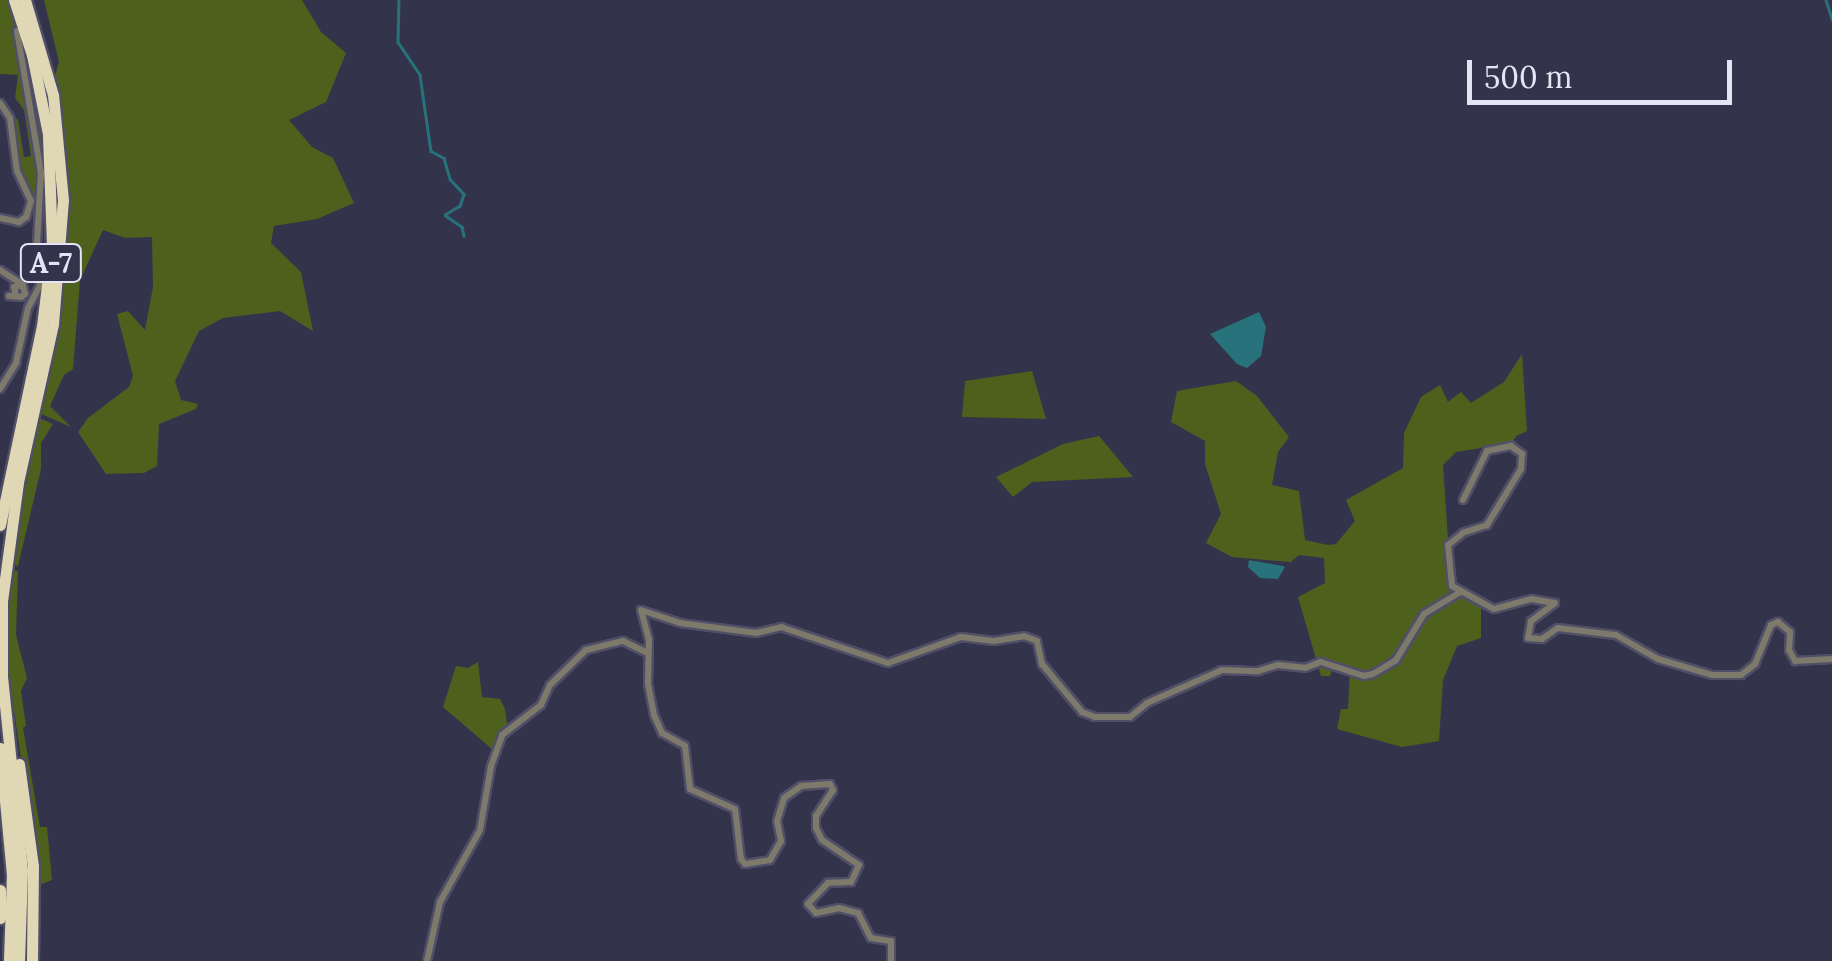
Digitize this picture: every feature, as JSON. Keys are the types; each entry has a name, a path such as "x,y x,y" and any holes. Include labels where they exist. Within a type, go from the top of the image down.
{"highway":[{"name":"A-7","path":"0,525 42,326 52,244 48,134 35,68 14,0"},
{"name":"A-7","path":"19,961 22,870 1,646 5,561 53,324 62,246 62,168 57,122 25,0"},
{"path":"1,646 32,851 32,961"},
{"path":"0,748 12,874 9,961"},
{"path":"0,890 0,918"}],"street":[{"path":"0,389 16,363 28,308 40,285 36,260 41,174 16,40 18,31"},
{"path":"0,103 10,118 16,172 31,200 26,217 18,222 0,218"},
{"path":"0,270 13,290 25,294 23,285 13,290 0,302"},
{"path":"1463,500 1487,451 1512,446 1522,454 1520,469 1487,525 1463,533 1448,545 1452,586 1462,592 1494,608 1532,599 1552,600 1553,606 1531,621 1528,638 1542,639 1566,628 1602,637 1616,635 1658,659 1687,664 1712,675 1748,672 1772,625 1778,622 1790,632 1789,650 1795,661 1832,659"},
{"path":"892,961 891,940 871,938 858,913 838,908 816,913 808,904 828,883 851,882 859,865 822,840 816,828 816,816 832,790 830,784 801,786 784,798 777,821 778,852 770,860 745,864 740,860 735,808 690,788 685,746 662,733 648,684 641,610 680,623 756,633 782,627 888,663 961,637 994,641 1014,634 1037,641 1042,664 1082,712 1095,717 1130,717 1147,703 1222,670 1258,672 1278,665 1298,669 1321,662 1364,676 1373,674 1396,660 1424,614 1462,592"},
{"path":"427,961 440,902 480,830 490,766 502,735 541,705 550,685 586,650 623,642 648,653"}],"green space":[{"path":"0,0 8,0 21,32 45,135 49,205 34,207 19,170 11,113 18,120 24,157 31,156 24,110 15,98 18,75 0,74"},
{"path":"44,0 302,0 321,32 346,53 326,102 289,120 312,147 333,158 354,203 317,219 274,226 271,243 301,272 313,331 280,311 223,318 199,331 175,381 181,400 198,404 196,409 159,424 157,466 144,473 106,474 78,432 88,418 129,387 133,376 117,314 128,311 145,330 153,287 152,237 125,238 103,230 80,280 73,369 64,375 50,406 71,427 39,413 58,321 68,196 54,79 59,62"},
{"path":"1522,354 1527,431 1512,443 1456,452 1443,465 1451,585 1481,601 1481,638 1457,646 1443,680 1439,741 1402,747 1337,729 1341,709 1348,709 1350,669 1333,668 1330,676 1321,676 1298,597 1325,583 1324,558 1299,555 1291,562 1232,557 1206,543 1221,514 1205,464 1205,441 1171,422 1177,391 1236,381 1257,396 1289,437 1278,452 1272,485 1299,491 1305,540 1328,545 1336,544 1355,521 1346,500 1403,468 1404,433 1421,397 1440,385 1448,402 1461,392 1471,403 1504,382"},
{"path":"1032,371 1046,419 962,417 965,381"},
{"path":"39,418 53,424 41,443 41,469 18,566 10,565"},
{"path":"1099,436 1133,477 1032,482 1013,497 996,477 1063,444"},
{"path":"10,570 18,571 16,635 27,678 21,691 26,726 23,728 40,827 47,827 52,880 39,885 10,682"},
{"path":"478,662 482,697 500,699 505,709 507,724 492,749 443,707 456,666 468,668"}],"shaded area":[{"path":"1259,312 1266,327 1261,356 1247,368 1237,364 1210,334"},
{"path":"1249,560 1285,567 1278,579 1260,578 1248,567"}],"waterway":[{"path":"399,0 398,42 420,75 431,151 444,158 450,179 464,194 460,206 445,215 462,227 464,236"},
{"path":"1826,0 1832,19"}]}
